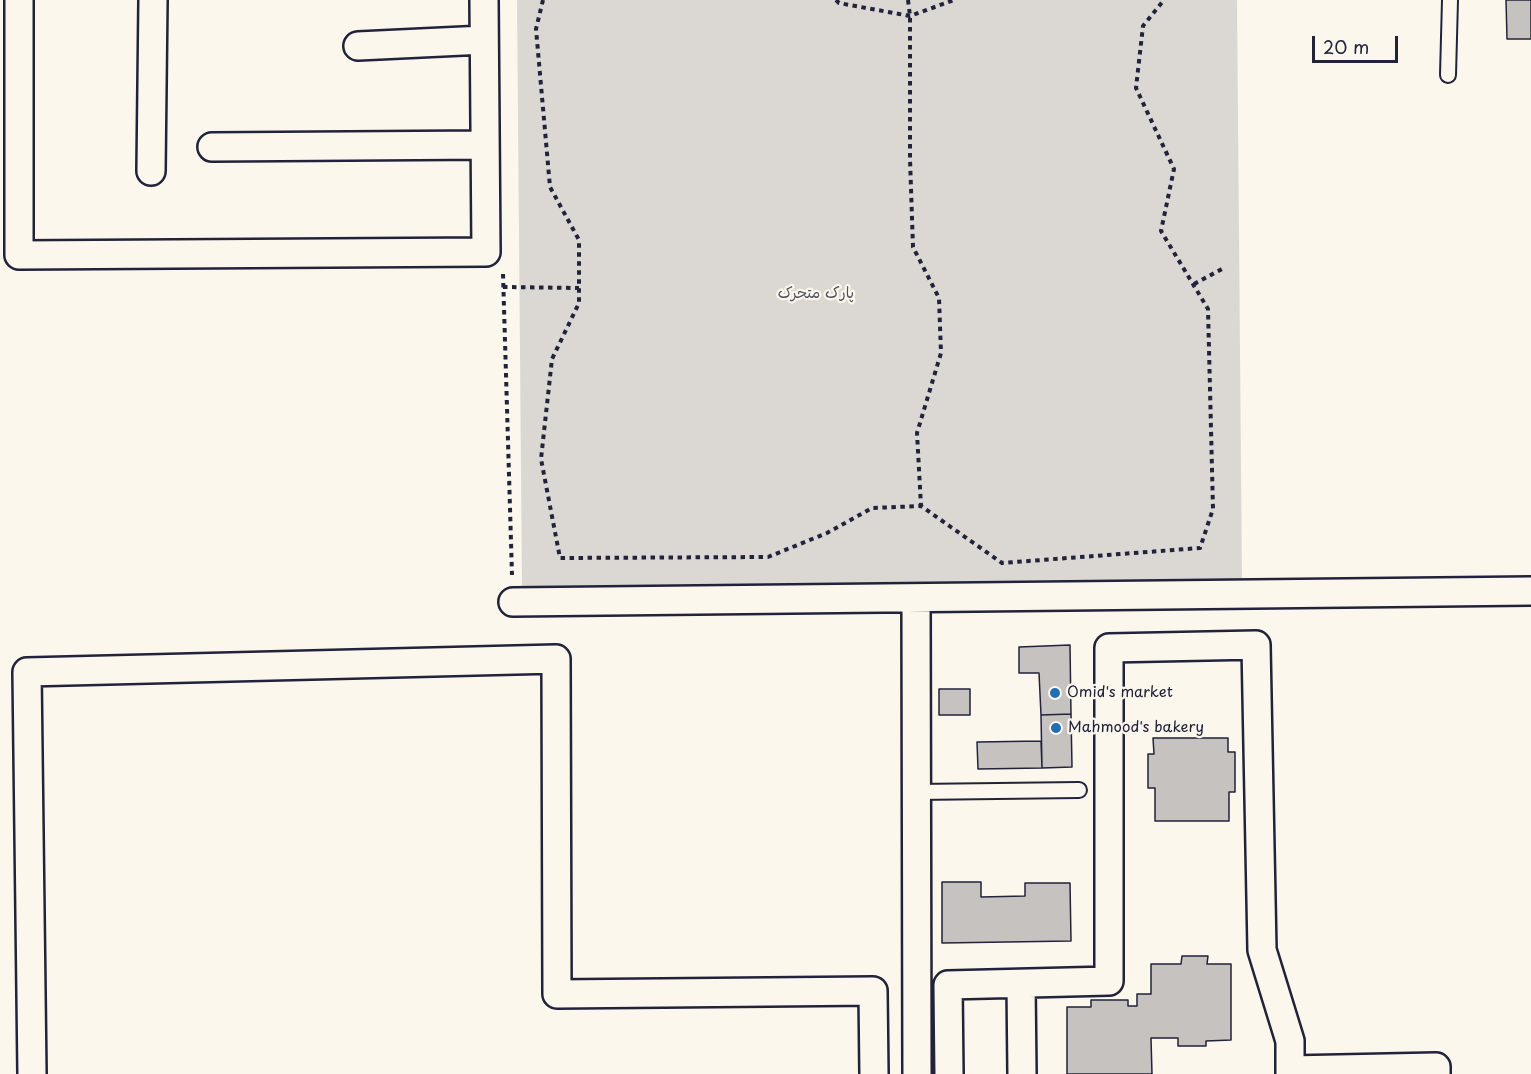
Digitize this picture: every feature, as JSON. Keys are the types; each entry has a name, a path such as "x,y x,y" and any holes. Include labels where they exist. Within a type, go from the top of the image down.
{"street":[{"path":"19,0 20,255 486,252 483,0"},
{"path":"151,171 153,0"},
{"path":"358,46 484,40"},
{"path":"212,147 485,145"},
{"path":"513,602 1531,591"},
{"path":"916,598 917,1074"},
{"path":"949,1074 948,985 1109,981 1109,648 1256,645 1262,950 1290,1041 1290,1072 1436,1067 1436,1074"},
{"path":"32,1074 27,672 556,659 557,994 873,991 874,1074"},
{"path":"1021,984 1022,1074"}],"lane":[{"path":"1448,75 1450,0"},
{"path":"916,792 1079,790"}],"path":[{"path":"543,0 536,29 550,187 579,240 579,303 552,359 540,459 560,558 768,556 827,533 872,508 921,506 1002,563 1200,548 1213,509 1208,309 1161,231 1174,169 1136,88 1143,26 1164,0"},
{"path":"836,0 839,3 910,16 954,0"},
{"path":"908,0 912,247 939,298 941,353 917,433 921,506"},
{"path":"502,263 513,602"},
{"path":"1194,284 1222,269"},
{"path":"503,287 579,288"}],"green space":[{"name":"پارک متحرک","path":"517,0 1237,0 1242,583 522,591"}],"building":[{"path":"1506,0 1531,0 1531,39 1507,39"},
{"name":"Omid's market","path":"1070,645 1071,714 1041,715 1039,673 1019,673 1019,647"},
{"path":"939,689 970,689 970,715 939,715"},
{"name":"Mahmood's bakery","path":"1071,714 1072,767 1042,768 1041,715"},
{"path":"1153,738 1228,738 1228,752 1235,752 1235,792 1229,792 1229,821 1155,821 1155,788 1148,788 1148,754 1154,754"},
{"path":"1041,741 1042,768 978,769 977,742"},
{"path":"942,882 981,882 981,897 1025,896 1025,883 1070,883 1071,941 942,943"},
{"path":"1182,956 1208,956 1207,964 1231,964 1231,1040 1206,1041 1206,1046 1178,1046 1178,1038 1151,1038 1152,1074 1067,1074 1067,1007 1091,1007 1091,1000 1128,1000 1128,1006 1137,1006 1137,994 1151,994 1151,964 1181,964"}],"place":[{"name":"Omid's market","path":"1055,693"},
{"name":"Mahmood's bakery","path":"1056,728"}]}
